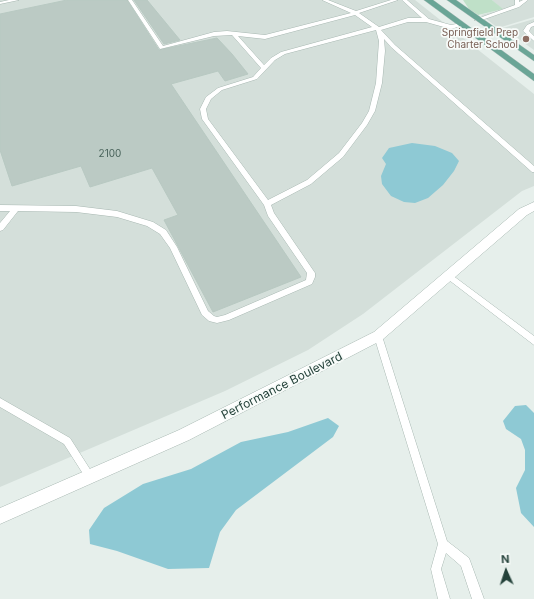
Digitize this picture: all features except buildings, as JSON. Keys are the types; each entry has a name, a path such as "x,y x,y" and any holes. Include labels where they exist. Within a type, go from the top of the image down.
{"main road":[{"path":"428,0 534,78"},
{"path":"451,0 477,20 534,59"},
{"path":"461,25 477,20"}],"street":[{"name":"Performance Boulevard","path":"0,516 191,432 378,336 448,274 523,212 534,206"}],"lane":[{"path":"0,3 18,0"},
{"path":"130,0 162,48 214,34 265,37 336,19 354,12 396,0"},
{"path":"324,0 354,12 377,29 393,46 534,170"},
{"path":"404,0 427,20"},
{"path":"517,0 517,6"},
{"path":"477,20 517,6 526,0"},
{"path":"0,208 76,209 117,214 150,224 163,232 173,247 205,313 212,319 217,320 226,318 297,288 309,282 311,277 307,267 271,214 267,204 248,181 205,119 203,108 208,98 220,89 255,78 264,68 283,53 408,20 427,20 445,26 461,25"},
{"path":"534,24 529,26 526,31 534,39"},
{"path":"267,204 309,182 341,155 365,124 372,111 379,83 382,41 377,29"},
{"path":"234,34 264,68"},
{"path":"0,228 15,209"},
{"path":"448,274 534,341"},
{"path":"378,336 443,544 436,569 444,599"},
{"path":"0,402 67,441 90,477"},
{"path":"443,544 465,562 478,599"}],"shaded area":[{"path":"0,0 415,0 534,94 534,186 522,191 363,314 308,350 225,391 0,487"},
{"path":"492,0 534,0 534,17 498,28 481,15 502,9"},
{"name":"Springfield Prep Charter School","path":"534,19 534,50 503,28"}],"green space":[{"path":"463,0 492,0 503,9 478,15 469,9"}],"water":[{"path":"412,143 435,146 452,153 459,161 454,171 443,185 428,198 415,203 404,202 391,196 382,184 381,176 386,164 382,158 389,148"},
{"path":"526,405 534,413 534,527 521,513 516,488 525,470 525,450 521,439 506,429 503,421 515,406"},
{"path":"328,418 339,426 333,437 236,510 220,532 209,568 168,569 117,551 90,544 89,530 104,508 143,484 191,469 241,442 288,432"}],"place":[{"name":"Springfield Prep Charter School","path":"526,39"}]}
